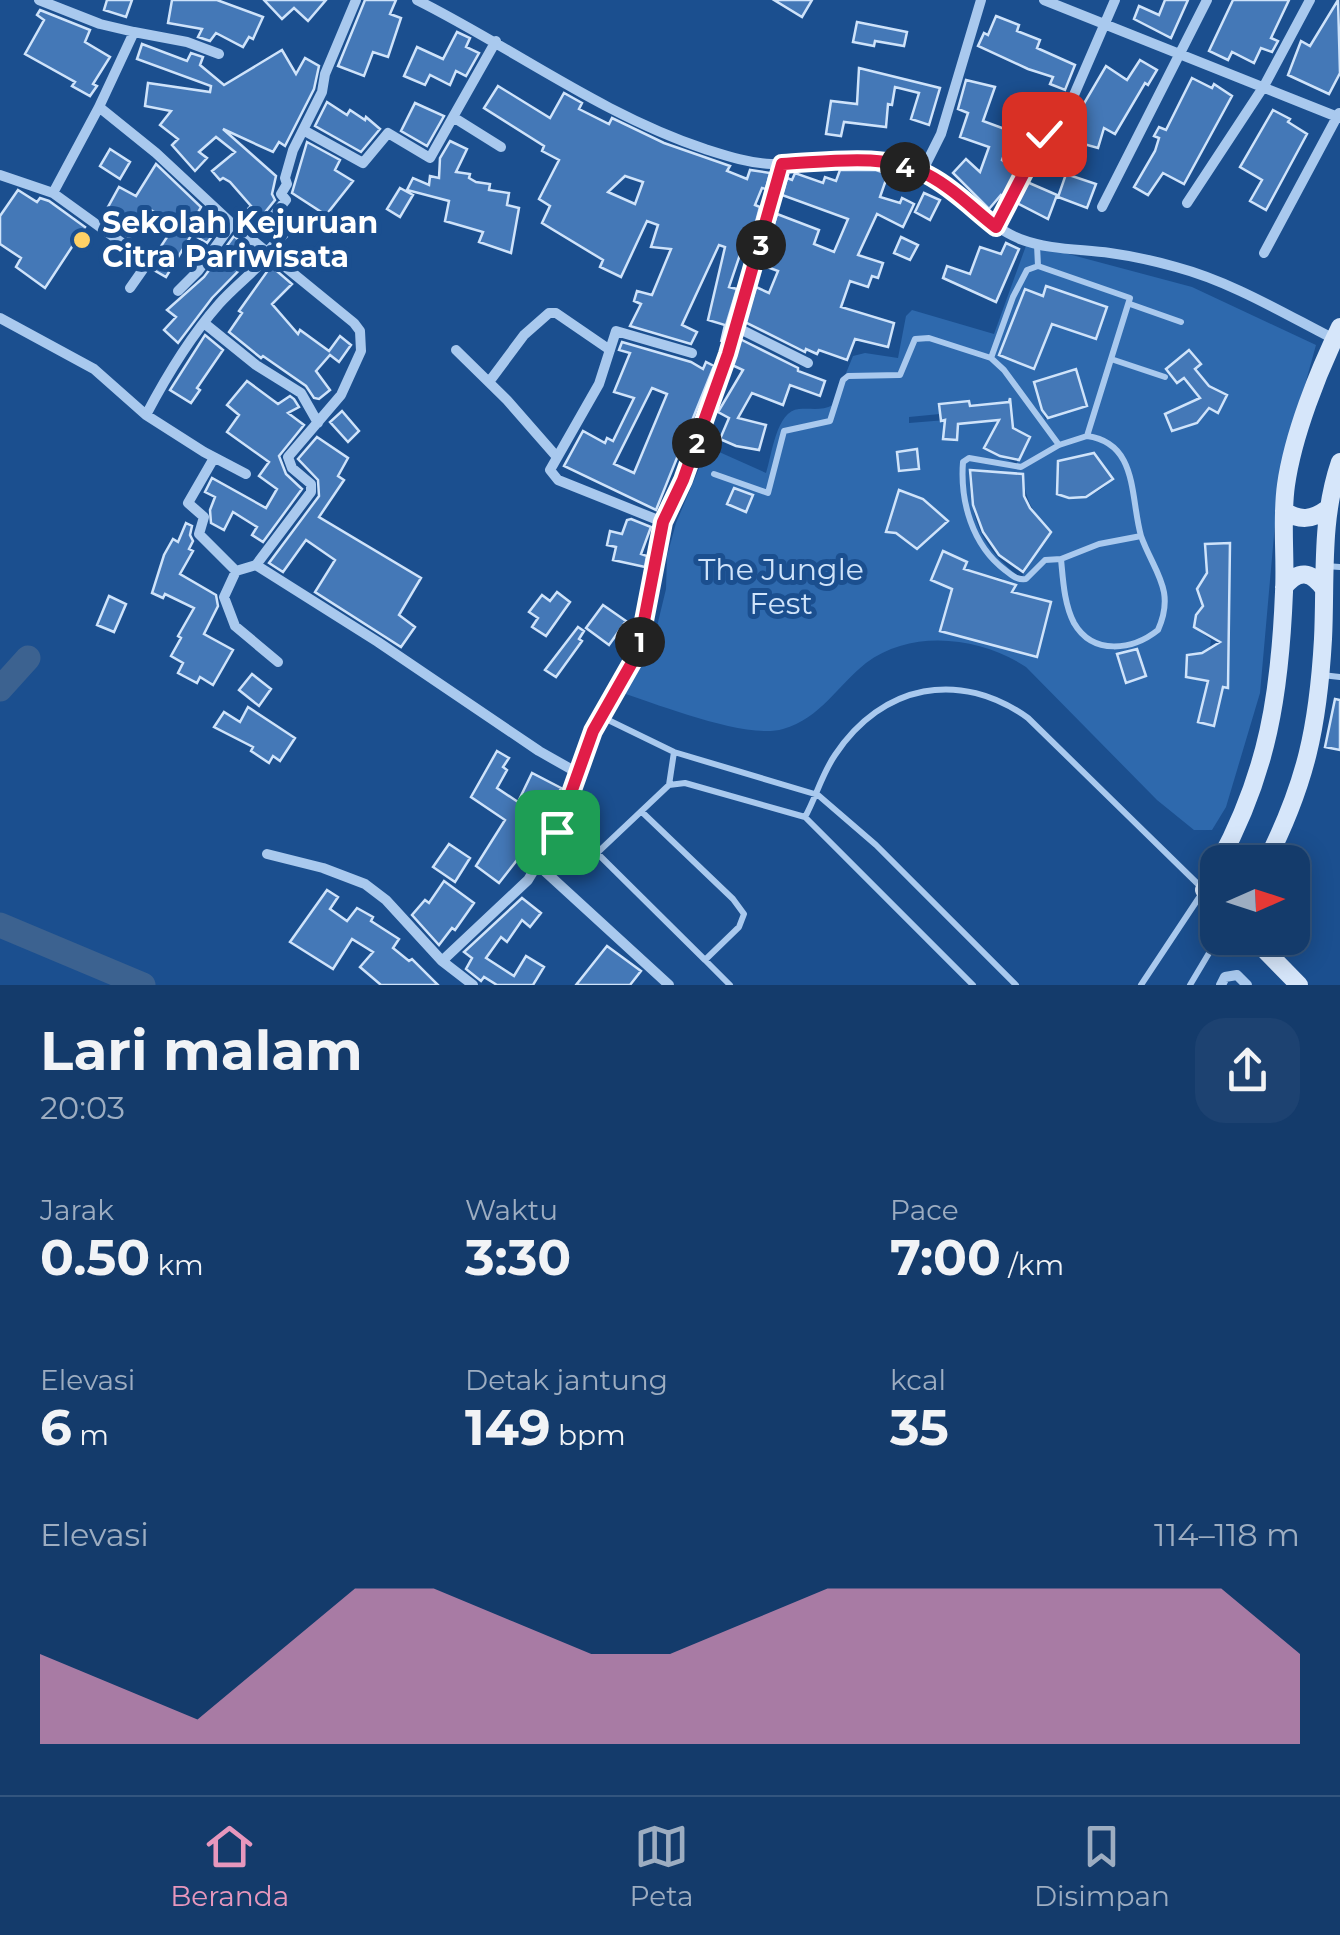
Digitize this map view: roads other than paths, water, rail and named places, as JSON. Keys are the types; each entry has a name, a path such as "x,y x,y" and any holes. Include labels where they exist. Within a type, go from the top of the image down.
{"street":[{"path":"39,0 100,24 187,42 219,54"},
{"path":"278,662 235,626 223,600 236,571 256,565 311,492 311,484 292,468 288,458 341,395 347,375 359,358 360,338 354,323 268,251 286,233 270,220 286,200 281,194 294,150 356,0"},
{"path":"417,0 496,41 591,99 715,152 743,161 872,161 922,172 996,227 1037,245 1110,253 1179,267 1337,333 1292,458 1284,511 1280,656 1268,740 1248,805 1228,845"},
{"path":"922,172 941,134 981,0"},
{"path":"1044,0 1339,116 1264,253"},
{"path":"1074,95 1116,0"},
{"path":"1102,207 1207,0"},
{"path":"1187,203 1264,86 1310,0"},
{"path":"53,193 134,32"},
{"path":"305,131 363,164 388,133 430,158 496,41"},
{"path":"99,107 308,285"},
{"path":"452,116 501,147"},
{"path":"442,961 528,880 538,865 557,832 576,772 601,716 638,652 663,522 701,432 736,327 782,164"},
{"path":"0,175 53,193 143,258 144,268 130,288"},
{"path":"178,291 198,271 230,221"},
{"path":"146,414 174,363 220,302 269,255"},
{"path":"488,382 524,335 549,312 610,350"},
{"path":"0,318 94,369 146,414 246,474"},
{"path":"204,324 256,365 301,393 318,423"},
{"path":"736,327 808,363"},
{"path":"663,522 554,477 550,470 599,384 616,331 692,353"},
{"path":"456,350 556,456"},
{"path":"214,458 188,503 204,518 199,534 236,571"},
{"path":"1324,589 1332,566 1327,509 1340,462"},
{"path":"1284,511 1305,519 1327,509"},
{"path":"256,565 378,642 539,752 576,772"},
{"path":"1275,845 1310,754 1320,675 1332,637 1324,589 1316,578 1303,574 1292,578 1284,588"},
{"path":"266,854 323,868 365,884 386,900 442,961 473,985"},
{"path":"538,865 668,985"},
{"path":"1270,955 1299,985"},
{"path":"450,985 459,974"},
{"path":"1221,985 1225,977 1237,974 1247,985"}],"lane":[{"path":"996,227 1044,134 1074,95"},
{"path":"1037,245 1038,266"},
{"path":"991,358 1028,268 1038,266 1128,296 1130,304 1087,436"},
{"path":"1130,304 1181,322"},
{"path":"714,474 768,493 784,431 830,421 842,380 848,376 900,374 915,339 929,338 991,358 1060,445"},
{"path":"1111,359 1164,377"},
{"path":"1061,559 1074,624 1099,644 1120,648 1136,645 1158,630 1166,592 1141,536 1118,449 1105,440 1087,436 1060,445 1022,466 968,458 962,462 964,500 978,538 998,564 1022,580 1042,562 1141,536"},
{"path":"1320,675 1340,677"},
{"path":"805,817 827,769 846,740 886,707 901,698 937,689 985,693 1028,718 1200,885"},
{"path":"601,716 674,752 818,794 1016,985"},
{"path":"578,871 669,784 674,752"},
{"path":"669,784 685,783 805,817 972,985"},
{"path":"642,812 744,914 740,927 706,960"},
{"path":"596,853 730,985"},
{"path":"1141,985 1200,910"},
{"path":"1190,985 1208,955"}],"waterway":[{"path":"0,689 28,658"},
{"path":"0,925 143,985"}],"place":[{"name":"Sekolah Kejuruan Citra Pariwisata","path":"82,240"}],"park label":[{"name":"The Jungle Fest","path":"781,587"}]}
